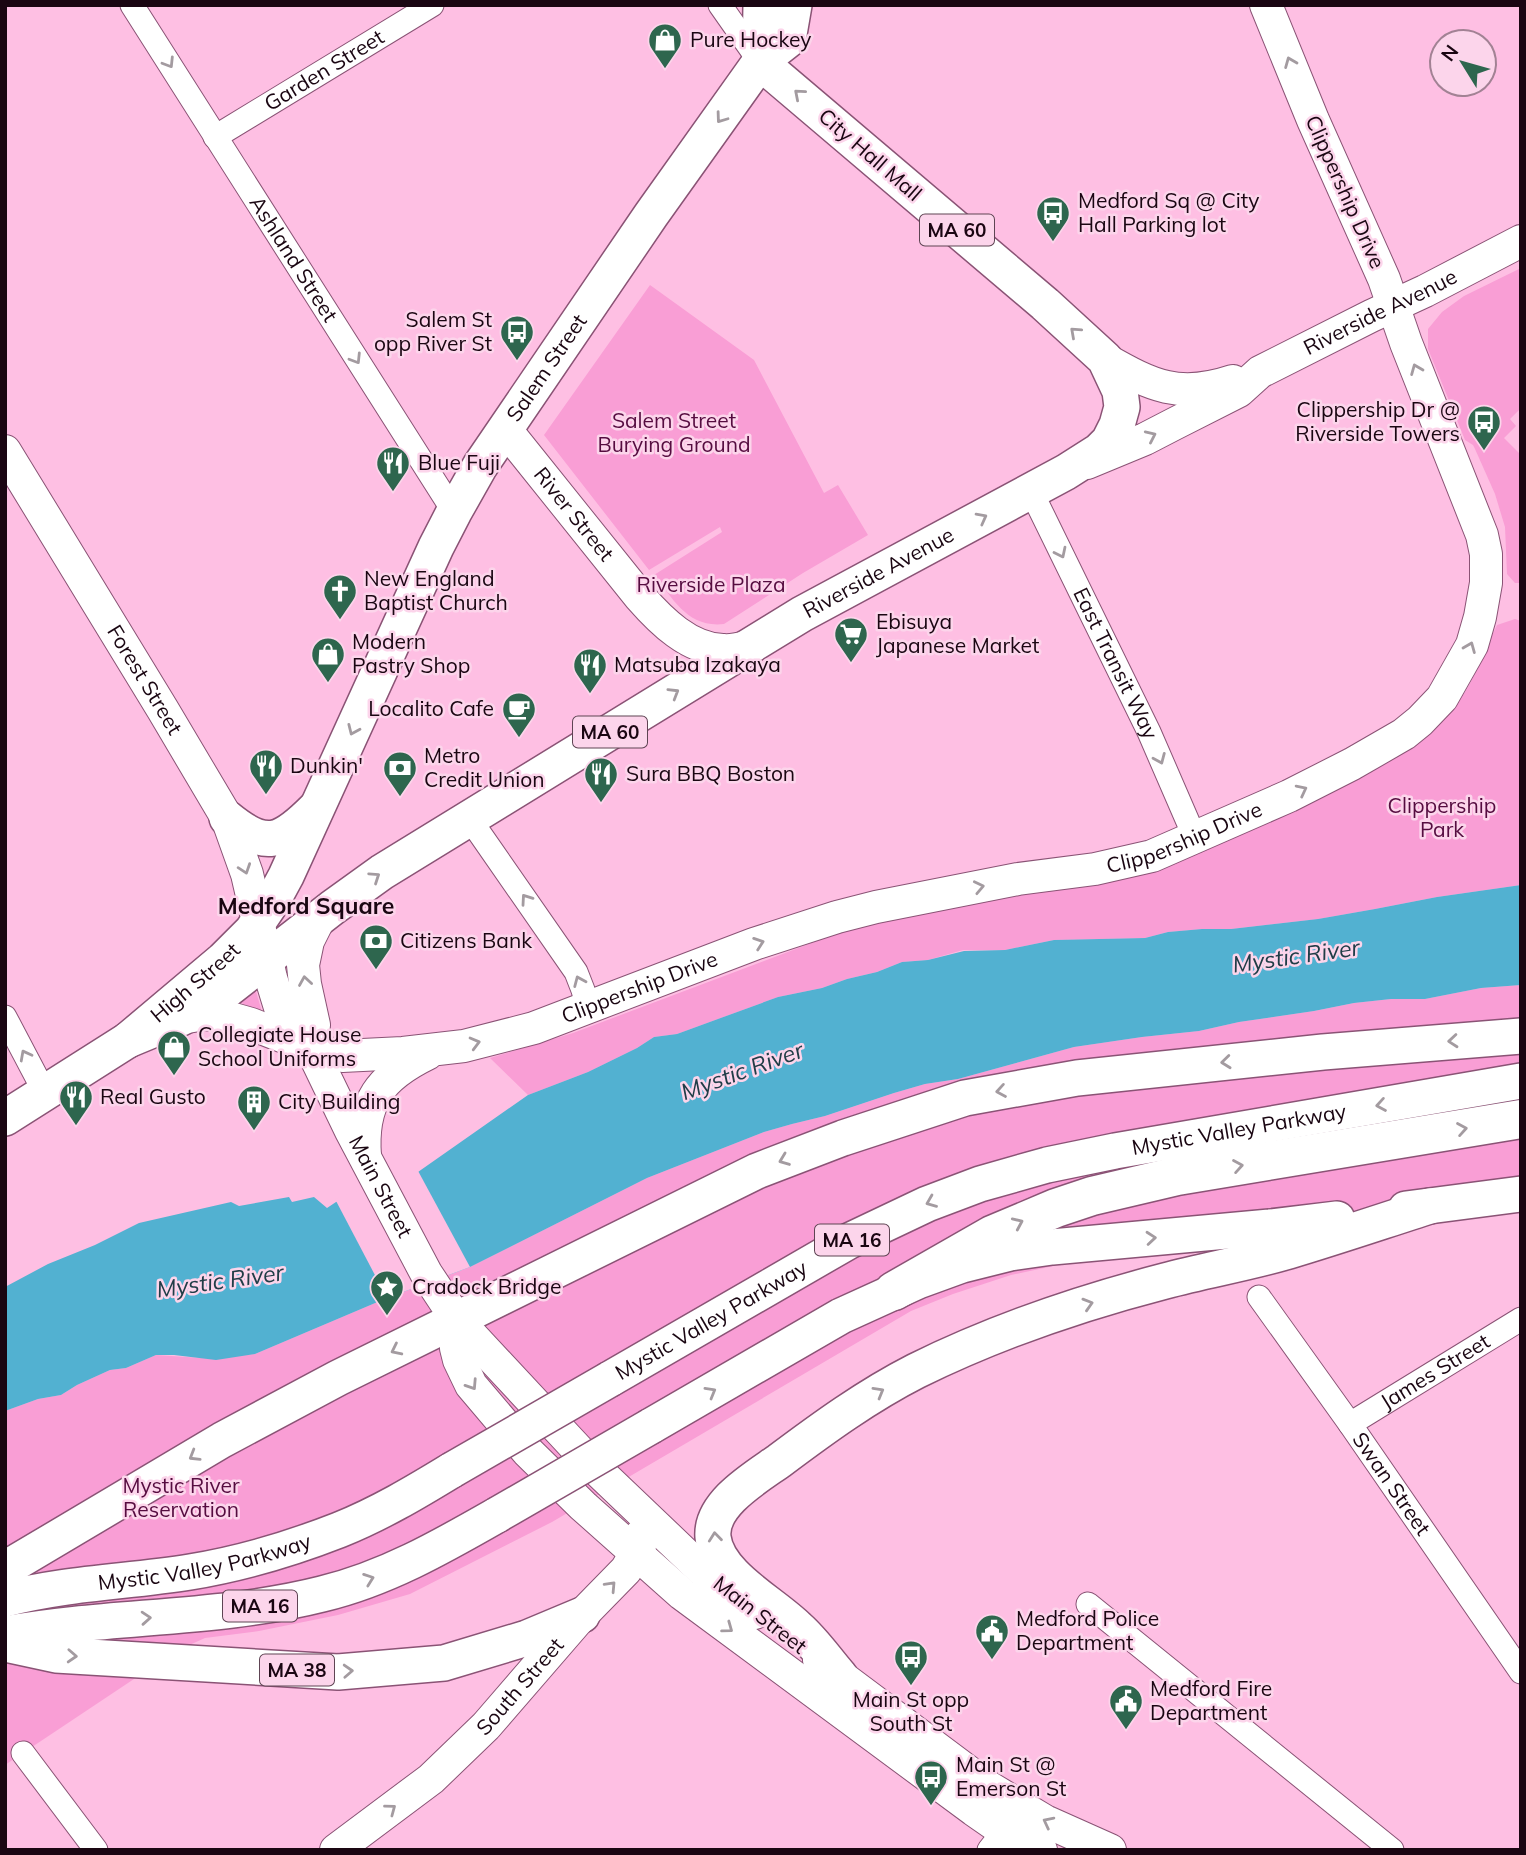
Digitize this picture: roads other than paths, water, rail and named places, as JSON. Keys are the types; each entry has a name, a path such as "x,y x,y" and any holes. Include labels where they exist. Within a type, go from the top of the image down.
{"highway":[{"path":"894,1291 992,1235 1092,1196 1177,1176 1521,1119"}],"main road":[{"path":"760,62 761,5"},
{"name":"Salem Street","path":"259,921 286,876 431,558 480,466 651,215 760,62 788,40 794,5"},
{"name":"Clippership Drive","path":"181,1018 205,1014 230,1018 330,1054 354,1056 464,1046 534,1028 754,944 837,917 1018,879 1115,865 1153,856 1289,796 1352,764 1404,734 1420,721 1442,698 1472,645 1482,607 1488,567 1484,544 1384,279 1313,120 1266,5"},
{"name":"City Hall Mall","path":"760,62 1045,304 1105,359 1142,379 1193,391 1213,388 1261,372"},
{"name":"Riverside Avenue","path":"267,960 382,872 802,614 1066,472 1185,419 1239,391 1261,372 1521,241"},
{"name":"City Hall Mall","path":"1066,472 1099,451 1109,441 1118,425 1122,407 1120,391 1105,359"},
{"name":"River Street","path":"506,430 663,622 682,636 709,648 724,650 751,646"},
{"name":"Forest Street","path":"5,451 227,818 247,874 259,921"},
{"path":"227,818 244,832 258,838 270,839 288,834 320,804"},
{"name":"Main Street","path":"311,1048 314,1025 303,965 308,941 320,917"},
{"name":"Main Street","path":"259,921 282,1014 294,1033 311,1048 431,1282 457,1321 593,1466 733,1597 990,1788 1045,1821 1110,1850"},
{"name":"High Street","path":"5,1118 128,1040 234,950 259,921"},
{"name":"High Street","path":"128,1040 181,1018 218,997 267,960"},
{"path":"5,1569 240,1430 338,1378 778,1162 843,1138 965,1098 1077,1077 1323,1052 1521,1036"},
{"path":"370,1166 364,1144 366,1119 377,1091 404,1066 442,1049"},
{"name":"Mystic Valley Parkway","path":"5,1599 69,1586 193,1571 259,1556 340,1529 395,1503 849,1241 927,1204 989,1181 1047,1165 1115,1151 1521,1081"},
{"name":"Mystic Valley Parkway","path":"5,1634 91,1622 234,1610 283,1603 325,1594 392,1570 497,1516 816,1330 894,1291 962,1265 1024,1250 1303,1223 1521,1194"},
{"path":"840,1676 801,1630 737,1577 725,1565 716,1550 713,1531 717,1514 733,1496 753,1480 874,1394 951,1354 1087,1303 1287,1251 1430,1206"},
{"name":"Main Street","path":"457,1321 459,1360 477,1392 527,1451 636,1555 682,1594 1017,1844"},
{"path":"620,1492 638,1523 641,1541 636,1555"},
{"name":"South Street","path":"336,1850 431,1779 457,1755 486,1726 636,1555"},
{"name":"MA 38","path":"5,1644 55,1655 338,1672 444,1663 527,1638 582,1615"}],"street":[{"name":"Ashland Street","path":"132,5 454,512"},
{"name":"Garden Street","path":"215,137 432,5"},
{"path":"720,5 760,62"},
{"name":"East Transit Way","path":"1031,491 1144,723 1195,838"},
{"path":"469,818 576,972 588,1009"},
{"path":"5,1017 45,1093"},
{"name":"Swan Street","path":"1259,1297 1521,1672"},
{"name":"James Street","path":"1350,1424 1521,1319"},
{"path":"1088,1604 1392,1850"},
{"path":"23,1753 96,1850"}],"water":[{"name":"Mystic River","path":"1521,885 1521,985 1481,988 1425,999 1354,1003 1199,1031 1074,1047 958,1079 925,1084 764,1132 647,1178 470,1267 387,1298 255,1354 216,1360 156,1355 126,1368 110,1370 61,1395 38,1399 5,1411 5,1287 48,1264 139,1223 231,1202 239,1206 289,1197 292,1202 314,1197 327,1208 336,1202 418,1172 528,1095 588,1072 654,1037 677,1034 778,997 822,988 902,962 928,960 964,951 1005,950 1054,940 1145,938 1168,932 1231,929 1318,919"}],"place":[{"name":"Pure Hockey","path":"665,70"},
{"name":"Medford Sq @ City Hall Parking lot","path":"1053,243"},
{"name":"Salem St opp River St","path":"517,362"},
{"name":"Clippership Dr @ Riverside Towers","path":"1484,452"},
{"name":"Blue Fuji","path":"393,493"},
{"name":"New England Baptist Church","path":"340,621"},
{"name":"Ebisuya Japanese Market","path":"851,664"},
{"name":"Modern Pastry Shop","path":"328,684"},
{"name":"Matsuba Izakaya","path":"590,695"},
{"name":"Localito Cafe","path":"519,739"},
{"name":"Dunkin'","path":"266,796"},
{"name":"Metro Credit Union","path":"400,798"},
{"name":"Sura BBQ Boston","path":"601,804"},
{"name":"Citizens Bank","path":"376,971"},
{"name":"Collegiate House School Uniforms","path":"174,1077"},
{"name":"Real Gusto","path":"76,1127"},
{"name":"City Building","path":"254,1132"},
{"name":"Cradock Bridge","path":"387,1317"},
{"name":"Medford Police Department","path":"992,1661"},
{"name":"Main St opp South St","path":"911,1687"},
{"name":"Medford Fire Department","path":"1126,1731"},
{"name":"Main St @ Emerson St","path":"931,1807"}],"district":[{"name":"Medford Square","path":"306,906"}],"park label":[{"name":"Salem Street Burying Ground","path":"674,433"},
{"name":"Riverside Plaza","path":"711,585"},
{"name":"Clippership Park","path":"1442,818"},
{"name":"Mystic River Reservation","path":"181,1498"}]}
